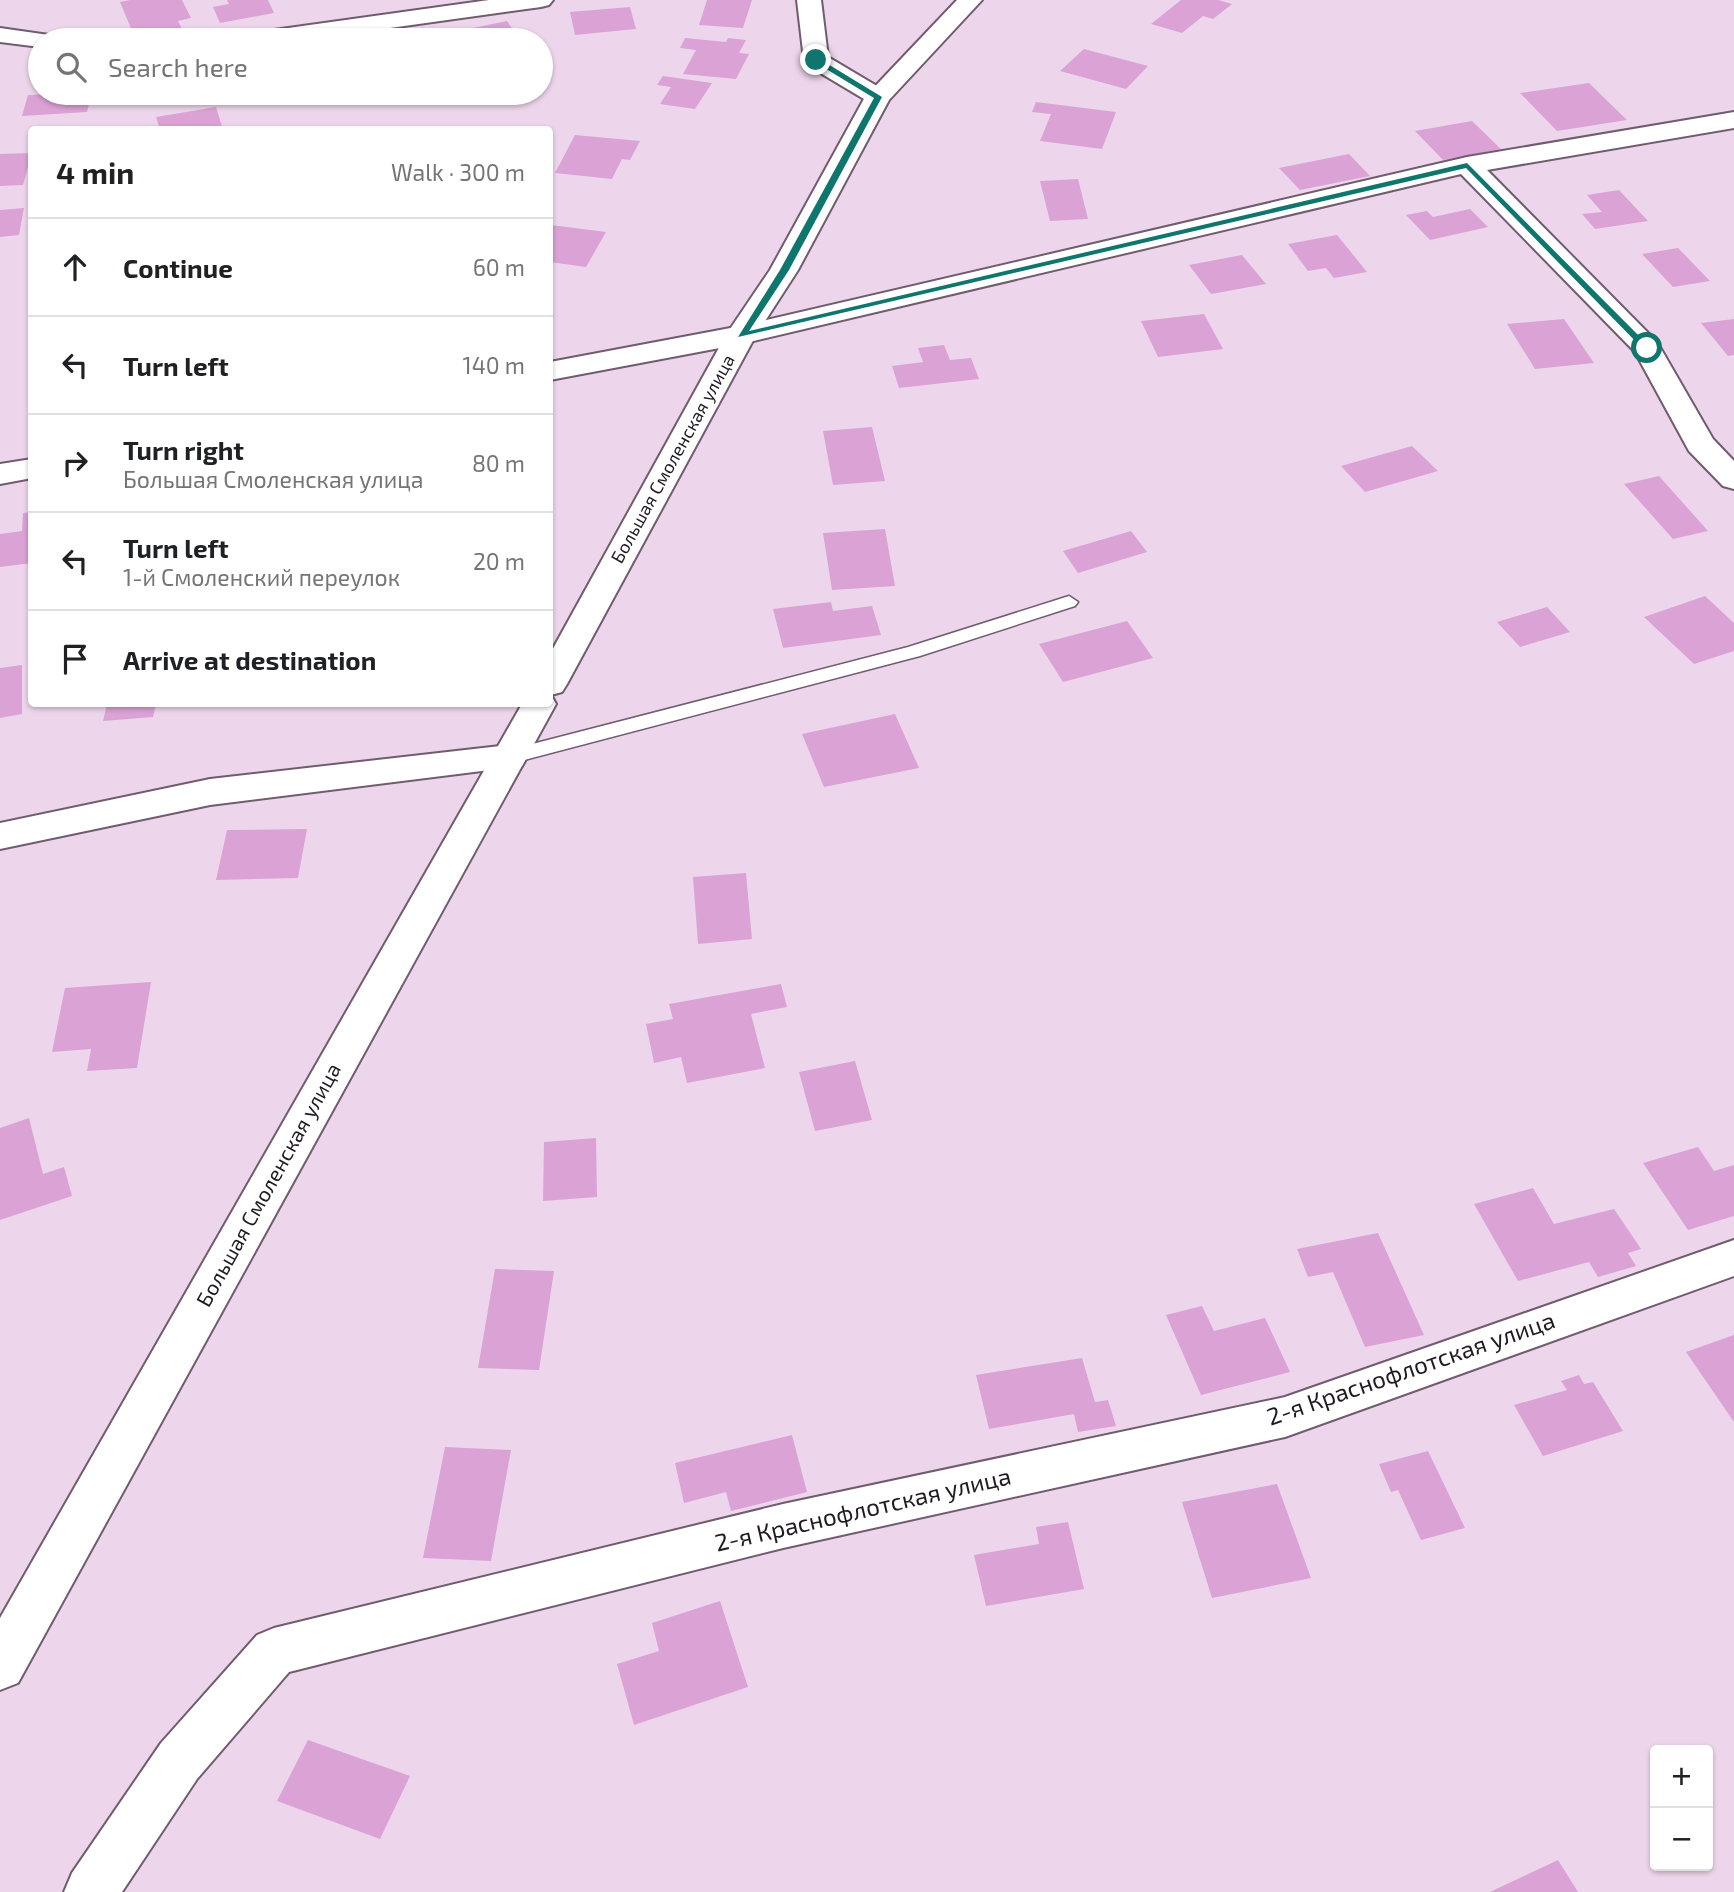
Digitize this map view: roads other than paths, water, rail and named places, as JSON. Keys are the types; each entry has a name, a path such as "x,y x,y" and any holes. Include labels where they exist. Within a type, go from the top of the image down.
{"street":[{"path":"339,28 541,0"},
{"path":"809,0 816,60 878,97"},
{"name":"Большая Смоленская улица","path":"553,679 741,335 784,270 878,97 970,0"},
{"path":"0,35 28,38"},
{"path":"553,370 741,335 1467,165 1734,120"},
{"path":"1467,165 1647,348 1700,444 1734,479"},
{"path":"0,474 28,469"},
{"name":"Большая Смоленская улица","path":"0,1666 537,707"},
{"path":"0,835 210,792 509,757"},
{"name":"2-я Краснофлотская улица","path":"91,1892 179,1761 274,1652 783,1526 1285,1417 1734,1258"}],"lane":[{"path":"509,757 913,652 1069,602"}]}
